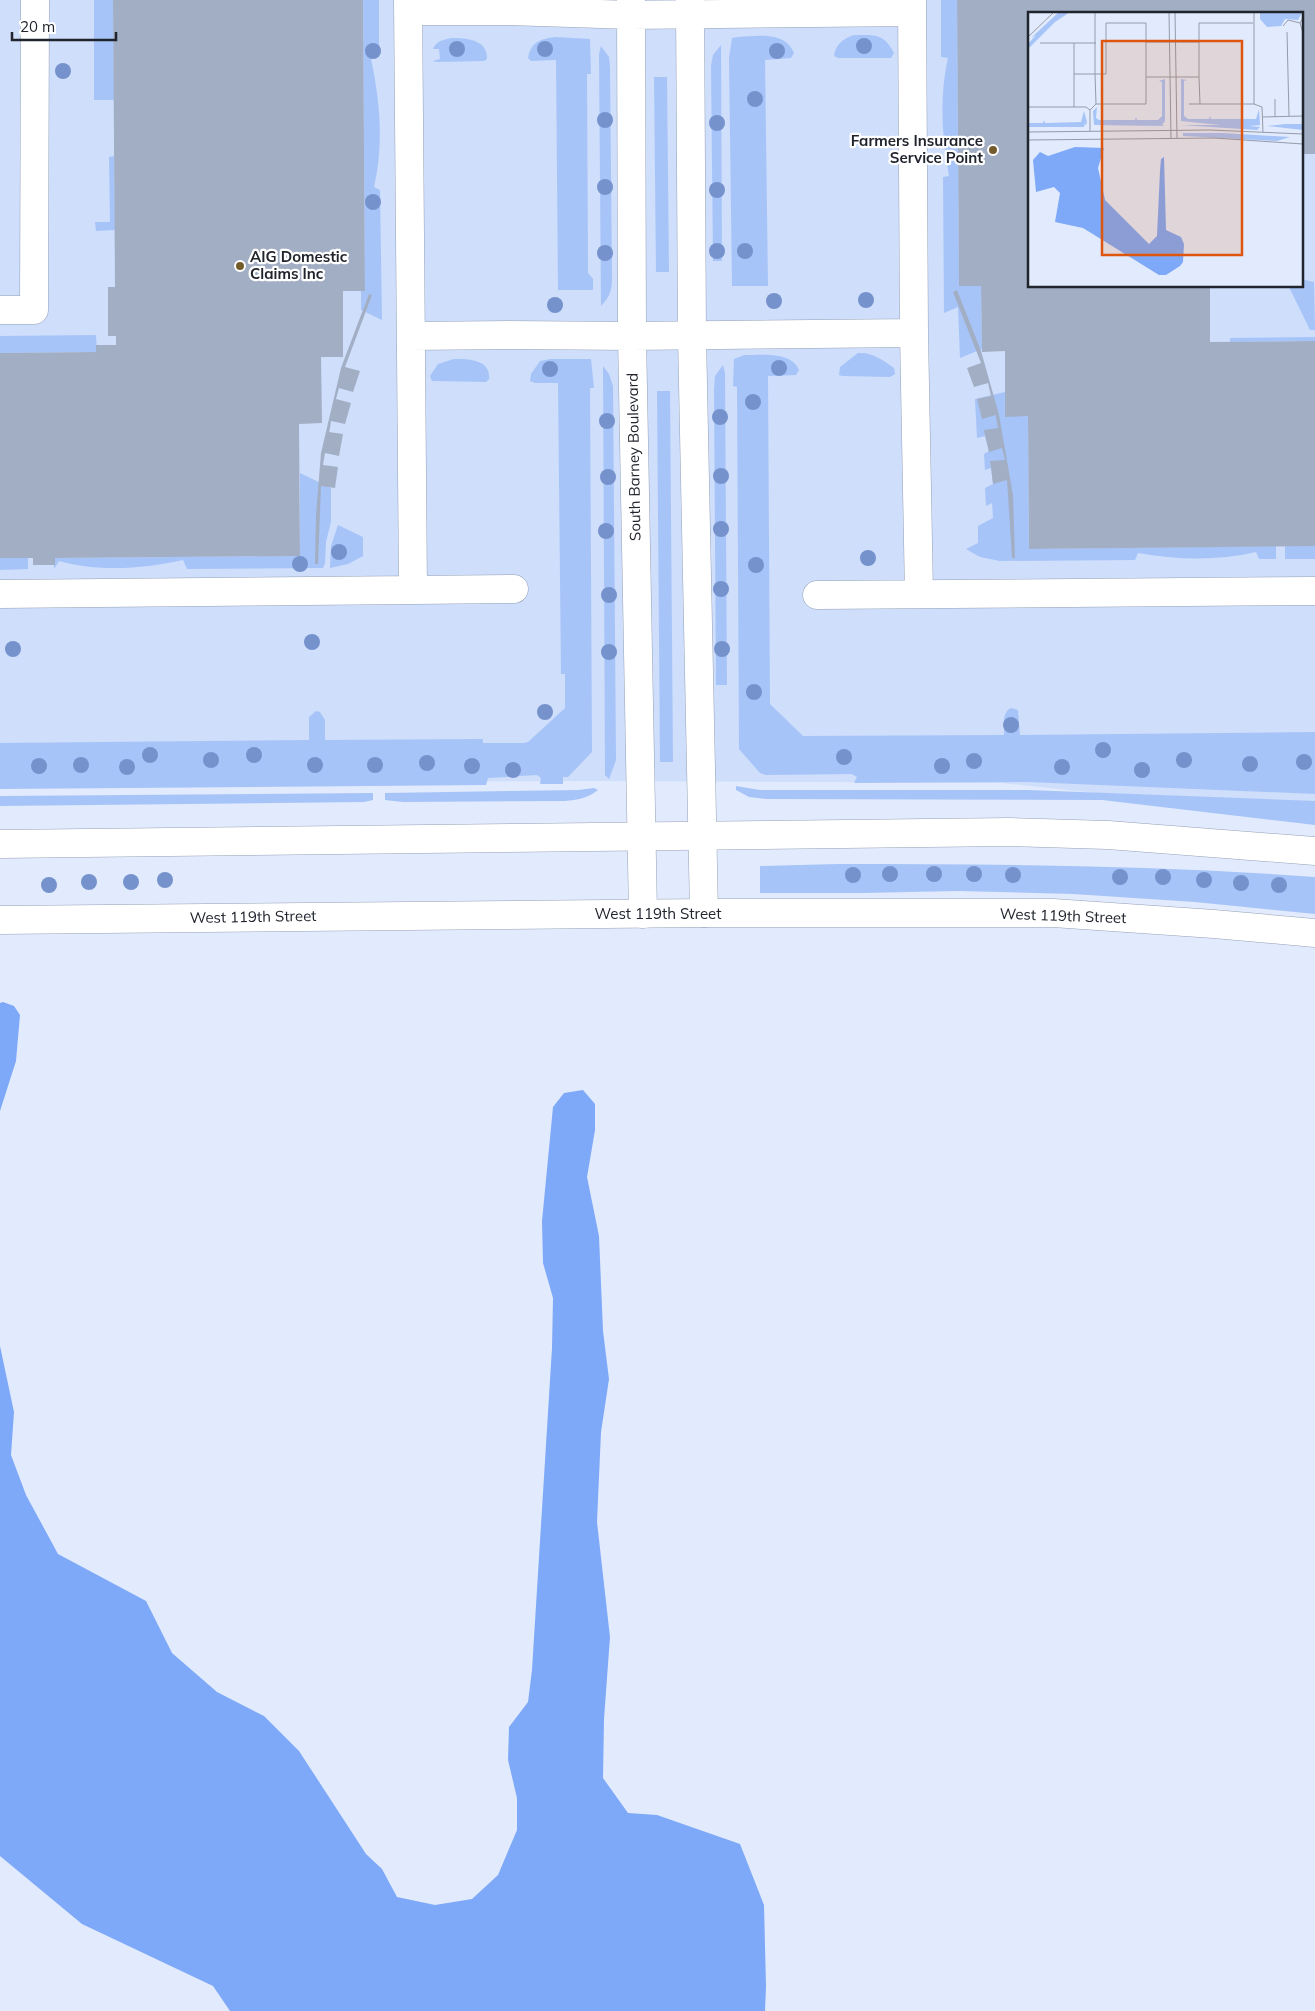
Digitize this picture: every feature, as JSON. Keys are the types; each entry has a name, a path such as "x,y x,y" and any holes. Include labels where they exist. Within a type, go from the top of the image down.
{"main road":[{"path":"0,310 34,310 35,0"},
{"path":"413,590 408,6 506,11 690,7 912,6 914,333 919,594"},
{"path":"690,7 692,336 704,913"},
{"name":"South Barney Boulevard","path":"631,8 632,336 643,914"},
{"path":"411,336 510,334 692,336 914,333"},
{"path":"0,594 514,589"},
{"path":"817,595 1315,591"},
{"path":"0,844 641,835 1028,832 1108,835 1315,852"},
{"name":"West 119th Street","path":"0,920 704,913 1053,913 1315,933"}],"shaded area":[{"path":"0,0 1315,0 1315,815 1002,783 598,781 0,783"},
{"path":"94,0 113,0 114,100 94,100"},
{"path":"363,0 379,0 379,55 371,59 380,123 379,155 374,187 380,190 382,320 361,310 361,291 365,290"},
{"path":"941,0 957,0 959,286 981,286 982,349 960,358 958,307 944,313 943,177 949,176 943,132 943,87 948,58 941,57"},
{"path":"854,35 878,36 890,46 894,53 891,58 838,58 834,56 836,48 841,42"},
{"path":"770,36 777,38 790,46 794,53 791,58 765,60 768,286 732,286 729,58 732,38"},
{"path":"555,37 590,39 591,74 587,74 588,273 593,279 593,290 558,290 556,60 531,61 528,58 531,48 537,42"},
{"path":"451,38 475,41 484,47 487,59 484,61 433,61 440,59 439,49 433,49 436,44"},
{"path":"721,45 722,261 713,261 711,66 713,55"},
{"path":"601,46 609,57 610,67 612,286 607,300 601,306 599,54"},
{"path":"654,77 667,77 669,272 656,272"},
{"path":"114,156 115,230 96,231 95,222 110,222 109,157"},
{"path":"1302,279 1314,282 1315,330 1310,330 1289,288 1302,288"},
{"path":"96,335 97,352 0,353 0,336"},
{"path":"1315,337 1315,341 1230,342 1230,338"},
{"path":"858,353 873,355 881,359 894,368 895,374 890,377 839,375 840,367"},
{"path":"744,355 775,355 783,357 795,364 799,370 796,375 768,376 770,704 803,736 1004,735 1005,716 1011,708 1018,710 1020,735 1315,732 1315,794 1028,782 854,783 857,777 852,774 766,775 760,773 739,749 737,387 733,386 734,359"},
{"path":"454,359 472,360 482,364 489,372 489,379 486,382 432,381 430,376 438,364"},
{"path":"551,359 591,359 594,388 590,388 592,752 568,777 563,777 563,784 540,784 541,778 537,775 488,778 486,785 0,789 0,743 309,740 309,717 316,711 320,712 325,720 325,740 483,739 483,743 528,742 565,708 565,674 561,674 558,383 535,383 530,381 531,374 540,361"},
{"path":"723,365 725,373 727,685 716,685 714,389 715,376"},
{"path":"603,366 609,374 613,386 616,760 609,779 605,775"},
{"path":"657,391 670,391 673,762 660,762"},
{"path":"1005,392 1005,416 1028,416 1029,549 1276,546 1276,559 1259,559 1256,552 1212,558 1167,557 1138,553 1135,560 1000,561 980,557 966,549 978,543 978,526 993,518 992,503 986,506 985,488 993,484 991,468 985,470 984,454 989,451 985,436 977,438 975,399"},
{"path":"300,473 331,488 331,522 323,568 187,569 183,560 152,566 121,568 90,567 59,561 54,569 54,558 300,556"},
{"path":"338,525 363,537 363,556 348,564 330,568 331,546"},
{"path":"1285,546 1315,546 1315,559 1285,559"},
{"path":"0,558 28,558 28,569 0,570"},
{"path":"736,786 760,790 1028,790 1315,801 1315,825 1102,800 766,799 749,797 736,790"},
{"path":"594,788 598,790 586,797 565,801 403,802 385,800 385,793 578,790"},
{"path":"373,793 373,800 364,802 0,806 0,796"},
{"path":"838,864 1136,868 1315,877 1315,914 1195,902 1073,894 958,891 760,893 760,866"},
{"path":"3,1002 14,1006 20,1015 16,1061 0,1111 0,1003"},
{"path":"583,1090 595,1104 595,1130 587,1177 599,1236 603,1331 609,1379 601,1432 597,1522 610,1637 604,1719 603,1778 628,1813 657,1815 740,1844 764,1905 765,2011 230,2011 213,1986 82,1924 0,1856 0,1346 14,1412 11,1455 26,1495 58,1554 146,1601 172,1653 217,1692 264,1716 299,1751 366,1854 382,1869 397,1897 435,1905 472,1899 498,1875 517,1830 517,1798 508,1760 509,1727 528,1702 532,1670 552,1348 553,1298 543,1263 542,1221 553,1107 564,1093"}],"building":[{"name":"AIG Domestic Claims Inc","path":"113,0 363,0 365,291 343,291 343,357 321,357 322,423 299,424 300,556 55,558 55,565 33,565 33,558 0,558 0,353 96,352 96,345 116,345 116,336 108,336 108,287 115,287"},
{"name":"Farmers Insurance Service Point","path":"957,0 1315,0 1315,154 1302,154 1302,12 1028,12 1028,288 1210,288 1210,342 1315,341 1315,546 1029,549 1028,416 1005,417 1005,351 982,352 981,286 959,286"},
{"path":"957,290 981,351 999,415 1013,495 1015,558 1012,558 1007,480 993,484 990,461 1005,460 1002,448 989,452 984,430 998,428 996,415 982,419 977,399 991,396 988,383 974,387 967,368 981,363 953,292"},
{"path":"369,294 372,295 345,367 360,371 353,392 339,388 336,399 351,403 345,424 331,421 329,432 343,434 339,456 325,453 323,465 338,467 335,488 321,486 318,564 315,564 316,515 321,453 341,368"}],"place":[{"name":"Farmers Insurance Service Point","path":"993,150"},
{"name":"AIG Domestic Claims Inc","path":"240,266"}]}
